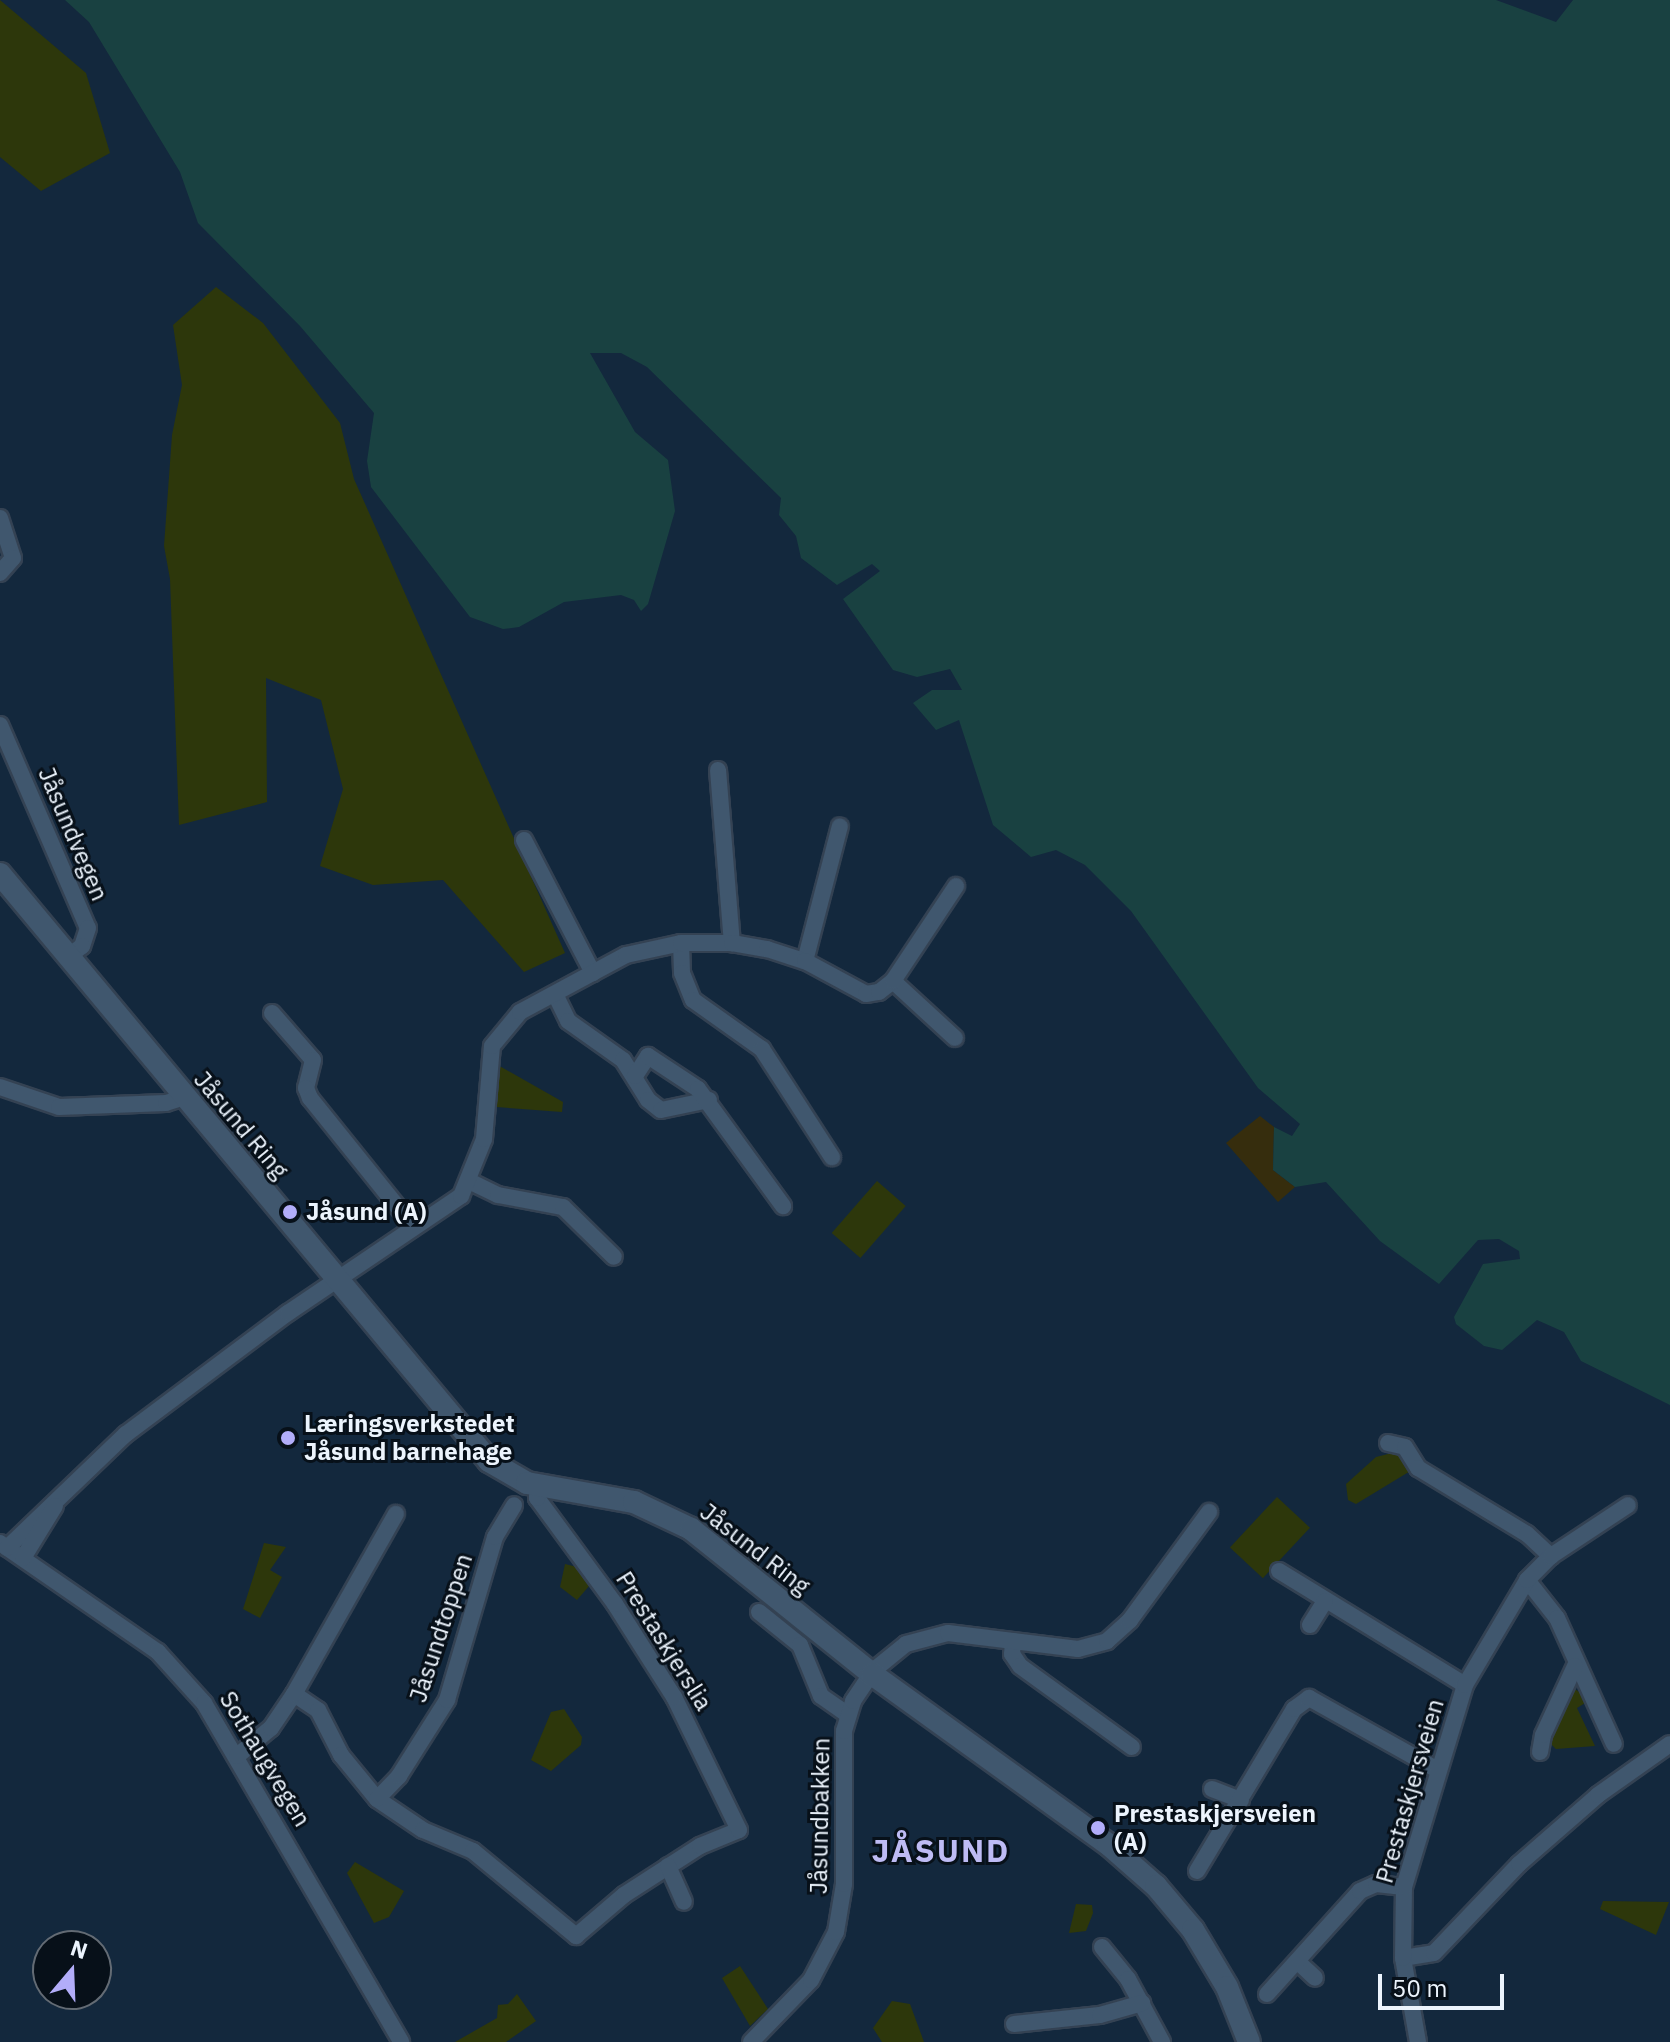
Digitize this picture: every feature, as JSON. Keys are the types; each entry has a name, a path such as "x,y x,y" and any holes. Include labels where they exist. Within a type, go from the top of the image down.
{"main road":[{"name":"Jåsund Ring","path":"0,874 481,1454 513,1477 538,1486 634,1502 691,1529 872,1674 1108,1844 1156,1886 1212,1959 1249,2042"}],"street":[{"path":"0,518 13,558 0,573"},
{"name":"Jåsundvegen","path":"0,725 88,928 82,946 68,957"},
{"path":"718,770 732,943"},
{"path":"805,961 840,826"},
{"path":"524,840 593,973"},
{"path":"614,1257 563,1207 498,1195 471,1182 488,1112 492,1046 520,1012 626,955 681,943 732,943 805,961 866,994 893,981 956,886"},
{"path":"681,943 682,973 693,1000 762,1049 832,1157"},
{"path":"893,981 955,1038"},
{"path":"555,994 568,1021 623,1060 648,1100 661,1110 709,1100"},
{"path":"272,1013 313,1060 306,1088 310,1098 413,1226"},
{"path":"635,1076 648,1056 709,1100 783,1206"},
{"path":"0,1087 59,1107 166,1103 185,1097"},
{"name":"Sothaugvegen","path":"401,2042 204,1703 158,1652 4,1546 126,1434 336,1279 413,1226 455,1203 471,1182"},
{"path":"1388,1443 1405,1447 1418,1468 1527,1534 1551,1556"},
{"name":"Prestaskjerslia","path":"538,1486 537,1498 615,1604 674,1697 739,1830 668,1866"},
{"name":"Sothaugvegen","path":"23,1558 64,1491"},
{"name":"Jåsundtoppen","path":"377,1799 399,1776 447,1700 495,1537 514,1505"},
{"name":"Prestaskjersveien","path":"1418,2042 1403,1958 1404,1887 1436,1769 1465,1685 1527,1580 1551,1556 1628,1505"},
{"name":"Jåsundbakken","path":"751,2042 811,1980 836,1932 844,1884 848,1715 872,1674 894,1651 933,1635 1078,1649 1107,1641 1130,1620 1209,1512"},
{"path":"237,1756 271,1728 294,1694 396,1514"},
{"name":"Prestaskjersveien","path":"1279,1571 1465,1685"},
{"path":"1527,1580 1557,1618 1575,1666 1614,1744"},
{"path":"1310,1625 1325,1601"},
{"path":"759,1612 800,1645 821,1696 848,1715"},
{"path":"1013,1641 1012,1654 1020,1666 1132,1747"},
{"path":"1540,1752 1543,1735 1575,1666"},
{"path":"294,1694 318,1710 341,1755 377,1799 423,1830 473,1851 576,1936 624,1895 668,1866 684,1902"},
{"path":"1197,1871 1294,1709 1309,1698 1436,1769"},
{"path":"1403,1958 1434,1953 1519,1864 1598,1795 1670,1744"},
{"path":"1212,1789 1241,1800"},
{"path":"1267,1994 1365,1888 1404,1887"},
{"path":"1102,1947 1142,2003 1162,2042"},
{"path":"1298,1962 1315,1978"},
{"path":"1014,2024 1100,2015 1142,2003"}],"green space":[{"path":"0,0 86,73 110,153 41,191 0,157"},
{"path":"216,287 263,323 340,423 354,479 565,953 524,972 443,880 373,885 320,866 343,789 321,700 266,678 267,802 179,825 170,579 164,546 172,435 182,385 173,325"},
{"path":"496,1064 563,1102 562,1112 496,1107"},
{"path":"877,1181 906,1206 860,1258 832,1233"},
{"path":"1400,1451 1412,1470 1356,1504 1348,1500 1346,1484 1376,1457"},
{"path":"1277,1497 1310,1528 1263,1578 1230,1547"},
{"path":"264,1543 286,1547 270,1570 282,1577 260,1618 243,1609"},
{"path":"565,1564 577,1567 590,1585 577,1600 560,1587"},
{"path":"1575,1689 1590,1700 1577,1708 1595,1746 1556,1749 1549,1742"},
{"path":"564,1709 582,1737 581,1745 551,1771 531,1760 551,1712"},
{"path":"355,1862 404,1891 389,1917 374,1923 347,1873"},
{"path":"1603,1901 1669,1902 1656,1935 1600,1909"},
{"path":"1076,1904 1092,1905 1093,1913 1086,1931 1069,1933"},
{"path":"740,1966 768,2009 750,2026 722,1978"},
{"path":"517,1994 536,2021 506,2042 455,2042 497,2018 498,2005 508,2004"},
{"path":"892,2001 910,2004 924,2042 882,2042 873,2028"}],"sand":[{"path":"1260,1116 1274,1127 1273,1170 1295,1187 1278,1202 1226,1143"}],"shaded area":[{"path":"65,0 1496,0 1556,22 1573,0 1670,0 1670,1405 1581,1361 1564,1332 1537,1320 1502,1350 1484,1346 1456,1324 1454,1317 1483,1264 1520,1259 1519,1251 1499,1239 1478,1240 1439,1284 1380,1241 1326,1182 1295,1187 1273,1170 1274,1127 1292,1136 1300,1124 1258,1088 1131,911 1085,865 1056,850 1031,857 993,825 959,720 936,730 913,703 932,690 962,690 950,669 917,677 893,670 843,599 880,571 872,564 837,585 801,558 796,536 779,515 781,498 647,367 621,353 590,353 635,432 668,460 675,511 648,604 641,611 634,600 621,595 564,602 519,627 503,629 470,617 371,487 367,461 374,413 300,326 198,223 180,172 89,22"}],"place":[{"name":"Jåsund (A)","path":"290,1212"},
{"name":"Læringsverkstedet Jåsund barnehage","path":"288,1438"},
{"name":"Prestaskjersveien (A)","path":"1098,1828"}],"district":[{"name":"JÅSUND","path":"941,1850"}]}
